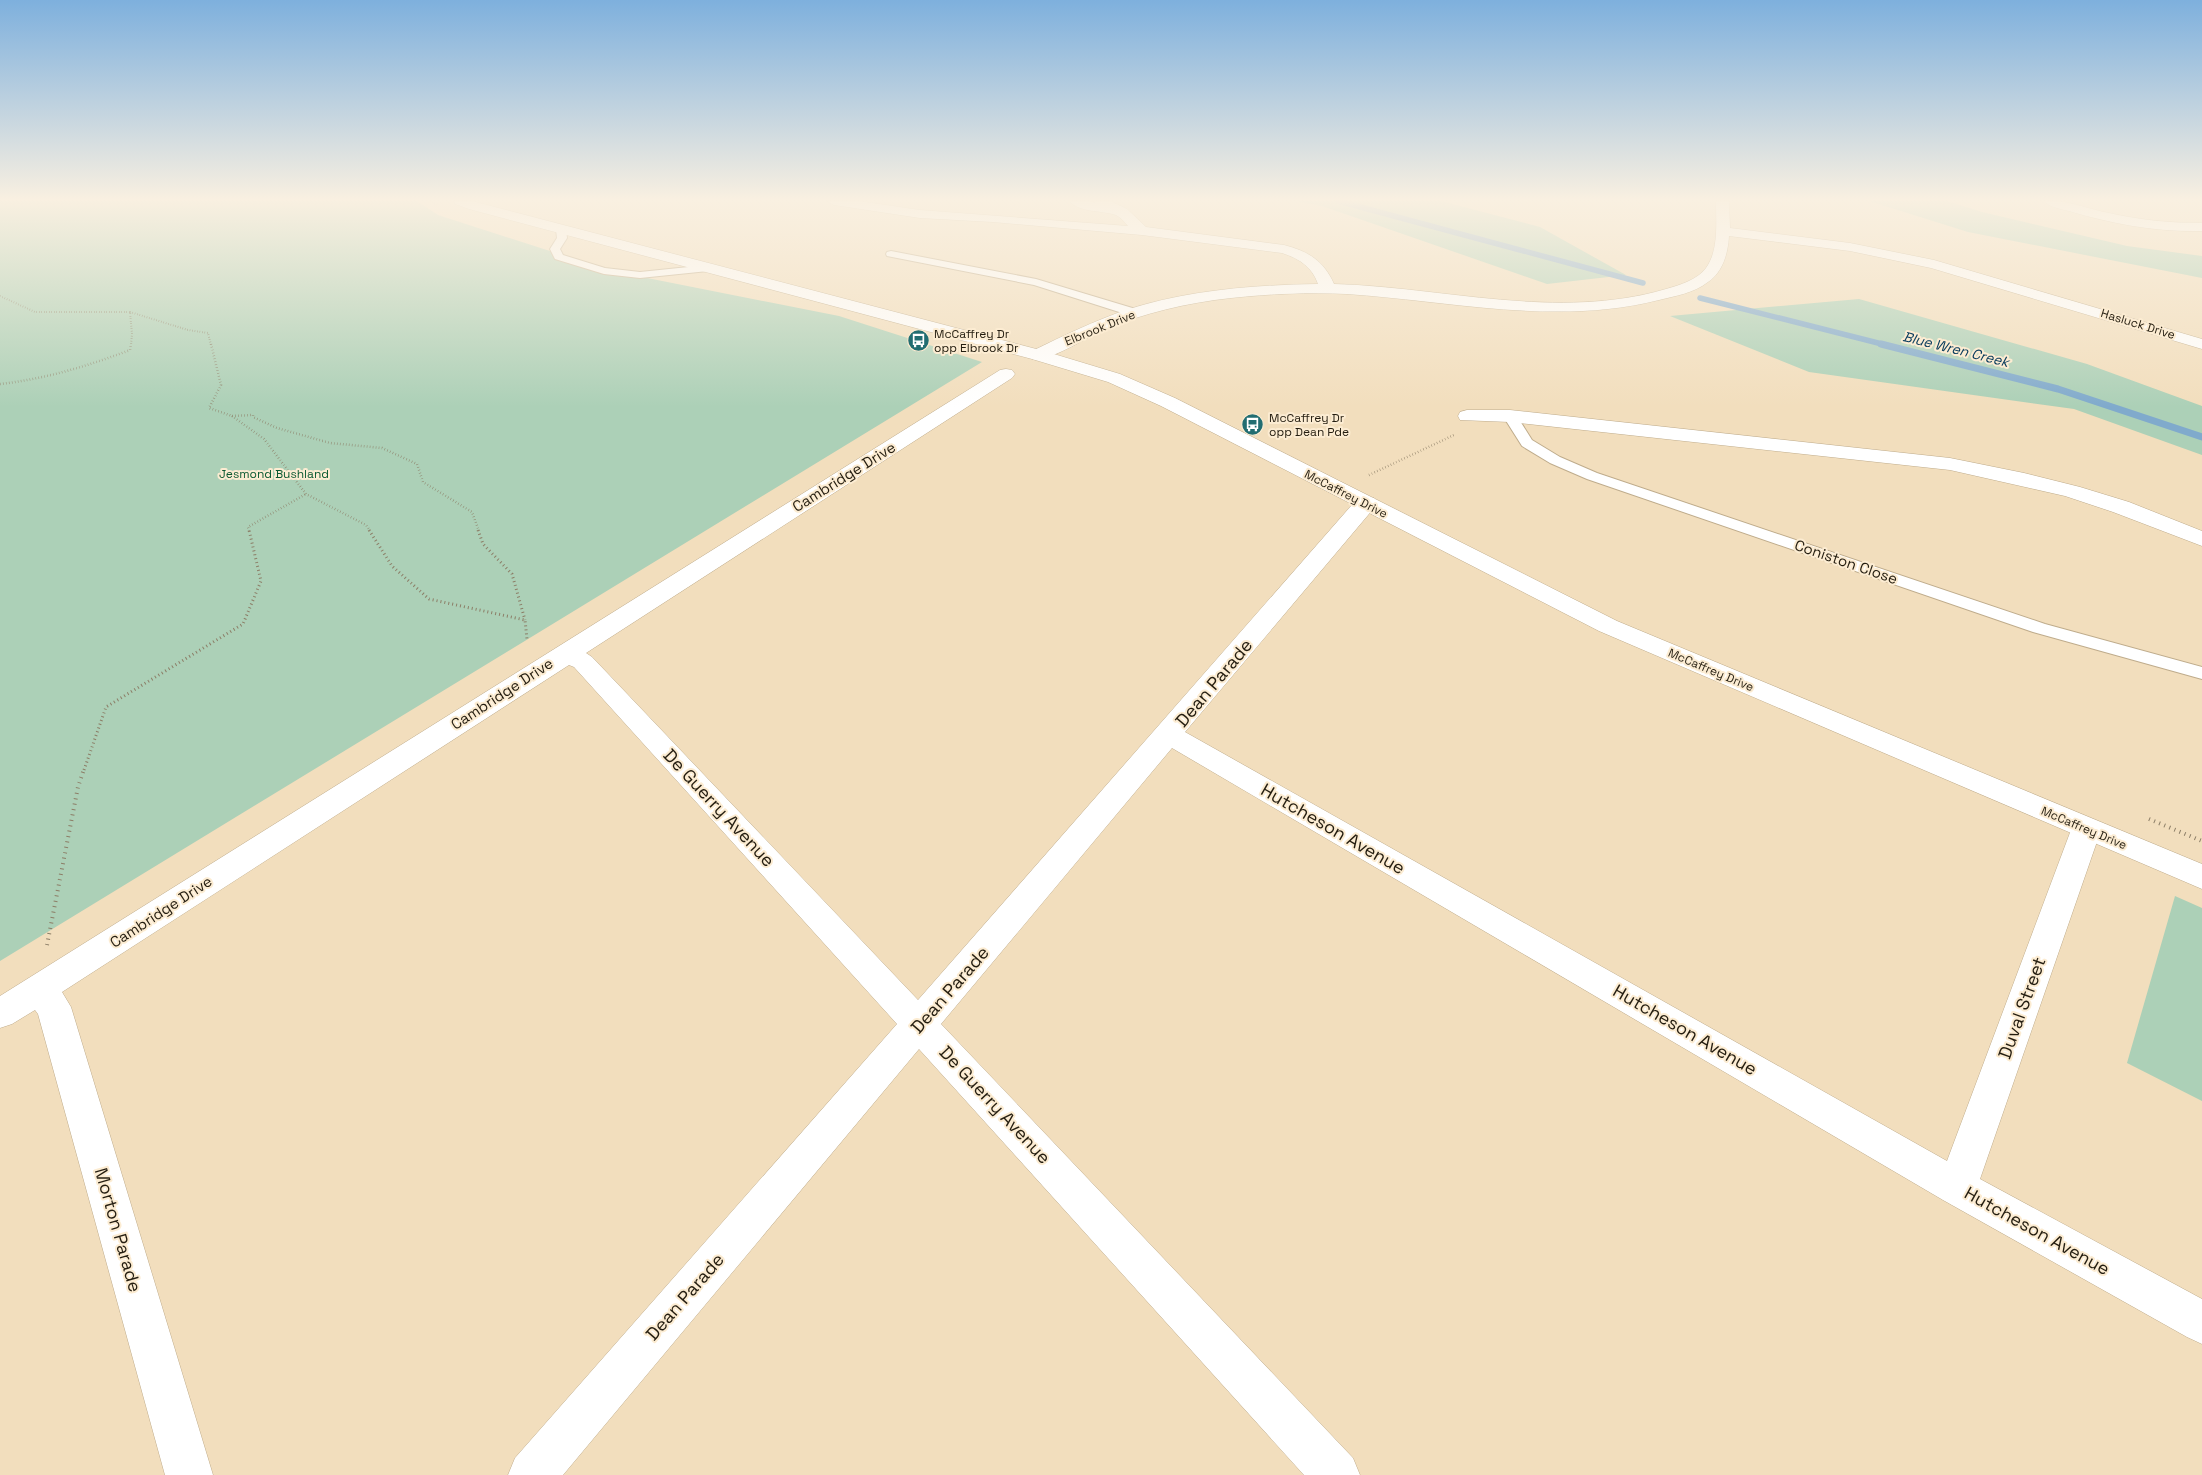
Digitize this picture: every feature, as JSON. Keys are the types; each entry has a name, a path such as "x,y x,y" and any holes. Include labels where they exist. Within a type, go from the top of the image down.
{"street":[{"name":"McCaffrey Drive","path":"715,270 1114,378 1370,492 1608,626 2086,830 2202,877"},
{"path":"1320,270 1328,289"},
{"name":"Elbrook Drive","path":"1038,356 1082,333 1135,313 1190,300 1232,294 1328,289 1464,301 1540,305 1608,304 1635,301 1677,291 1704,278 1712,270"},
{"name":"Hasluck Drive","path":"1954,270 2202,344"},
{"name":"Cambridge Drive","path":"0,1014 1006,374"},
{"path":"1467,416 1510,416 1925,460 1989,470 2049,485 2121,507 2202,539"},
{"name":"Dean Parade","path":"532,1475 1170,734 1370,492"},
{"name":"De Guerry Avenue","path":"567,652 583,662 1336,1475"},
{"name":"Hutcheson Avenue","path":"1170,734 1957,1187 2202,1322"},
{"name":"Duval Street","path":"1957,1187 2086,830"},
{"name":"Morton Parade","path":"38,990 54,1007 189,1475"}],"lane":[{"path":"600,270 640,275 690,270"},
{"path":"973,270 1036,282 1135,313"},
{"name":"Coniston Close","path":"1510,416 1527,442 1555,460 1592,476 2039,628 2202,673"}],"path":[{"path":"0,296 18,306 35,312 130,312 188,330 208,333 221,385 209,408 232,416 264,439 306,494 366,525 392,566 429,599 525,620"},
{"path":"0,384 16,382 101,361 130,350 132,334 130,312"},
{"path":"232,416 253,415 253,417 277,428 330,443 382,448 417,464 423,482 472,512 483,544 512,574 525,620 527,639"},
{"path":"1370,492 1366,476 1458,433 1467,416"},
{"path":"38,990 78,787 106,707 243,624 261,582 248,527 306,494"},
{"path":"2140,816 2202,841"}],"green space":[{"name":"Jesmond Bushland","path":"0,270 608,270 839,316 982,362 0,961"},
{"path":"1506,270 1617,270 1626,275 1547,284"},
{"path":"2160,270 2202,270 2202,278"},
{"path":"1859,299 2087,364 2202,406 2202,455 2074,409 1809,372 1670,316"},
{"path":"2175,896 2202,908 2202,1101 2127,1063"}],"waterway":[{"name":"Blue Wren Creek","path":"1594,270 1643,283"},
{"name":"Blue Wren Creek","path":"1700,298 1886,345"},
{"name":"Blue Wren Creek","path":"1881,344 2058,389 2202,437"}],"place":[{"name":"McCaffrey Dr opp Elbrook Dr","path":"918,341"},
{"name":"McCaffrey Dr opp Dean Pde","path":"1253,425"}]}
